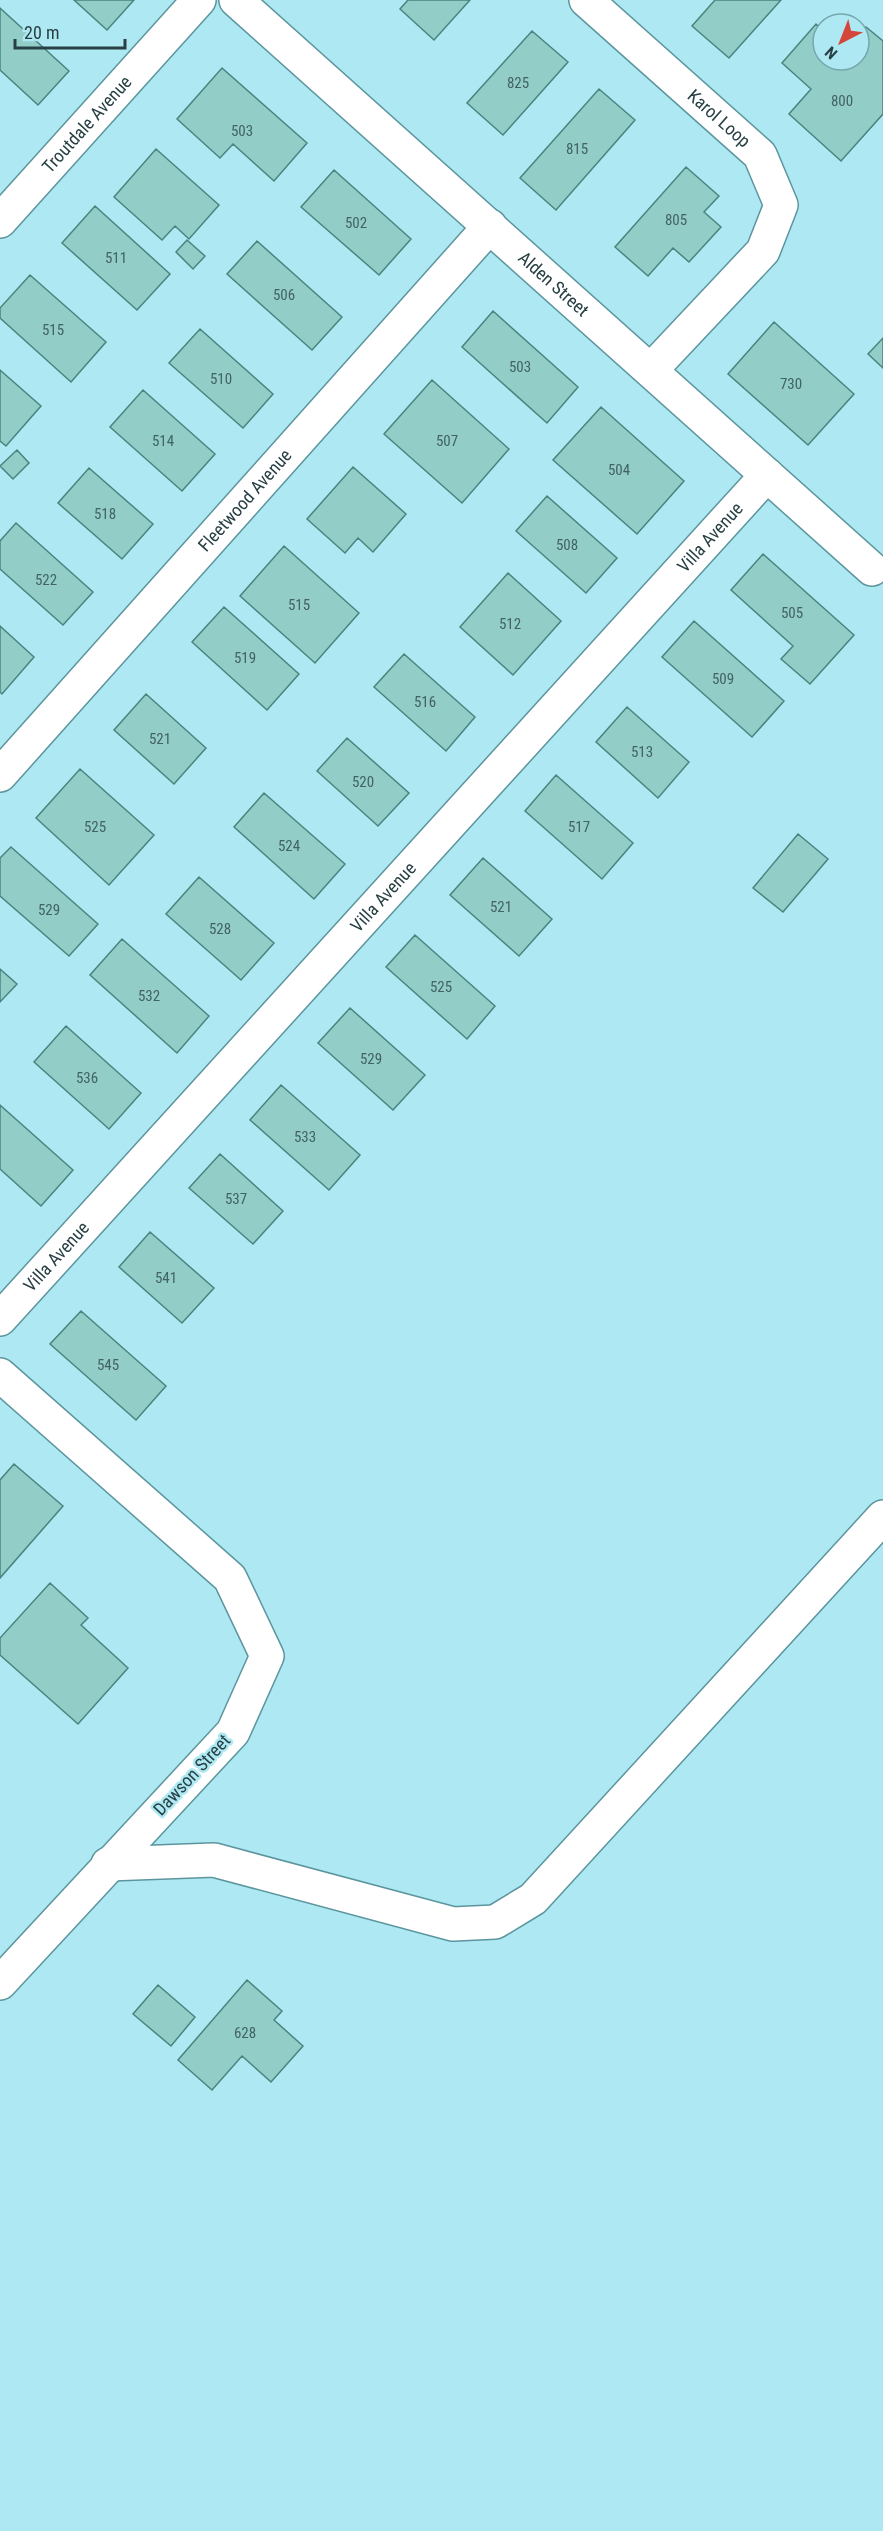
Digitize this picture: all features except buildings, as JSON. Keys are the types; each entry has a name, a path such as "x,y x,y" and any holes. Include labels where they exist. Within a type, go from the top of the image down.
{"street":[{"name":"Troutdale Avenue","path":"0,221 199,0"},
{"name":"Alden Street","path":"236,0 872,569"},
{"name":"Karol Loop","path":"586,0 760,155 781,205 763,251 651,370"},
{"name":"Fleetwood Avenue","path":"0,775 490,226"},
{"name":"Villa Avenue","path":"0,1319 767,475"},
{"name":"Dawson Street","path":"0,1375 230,1578 267,1656 233,1732 108,1864 0,1983"},
{"path":"108,1864 214,1860 453,1924 495,1922 533,1899 883,1517"}]}
